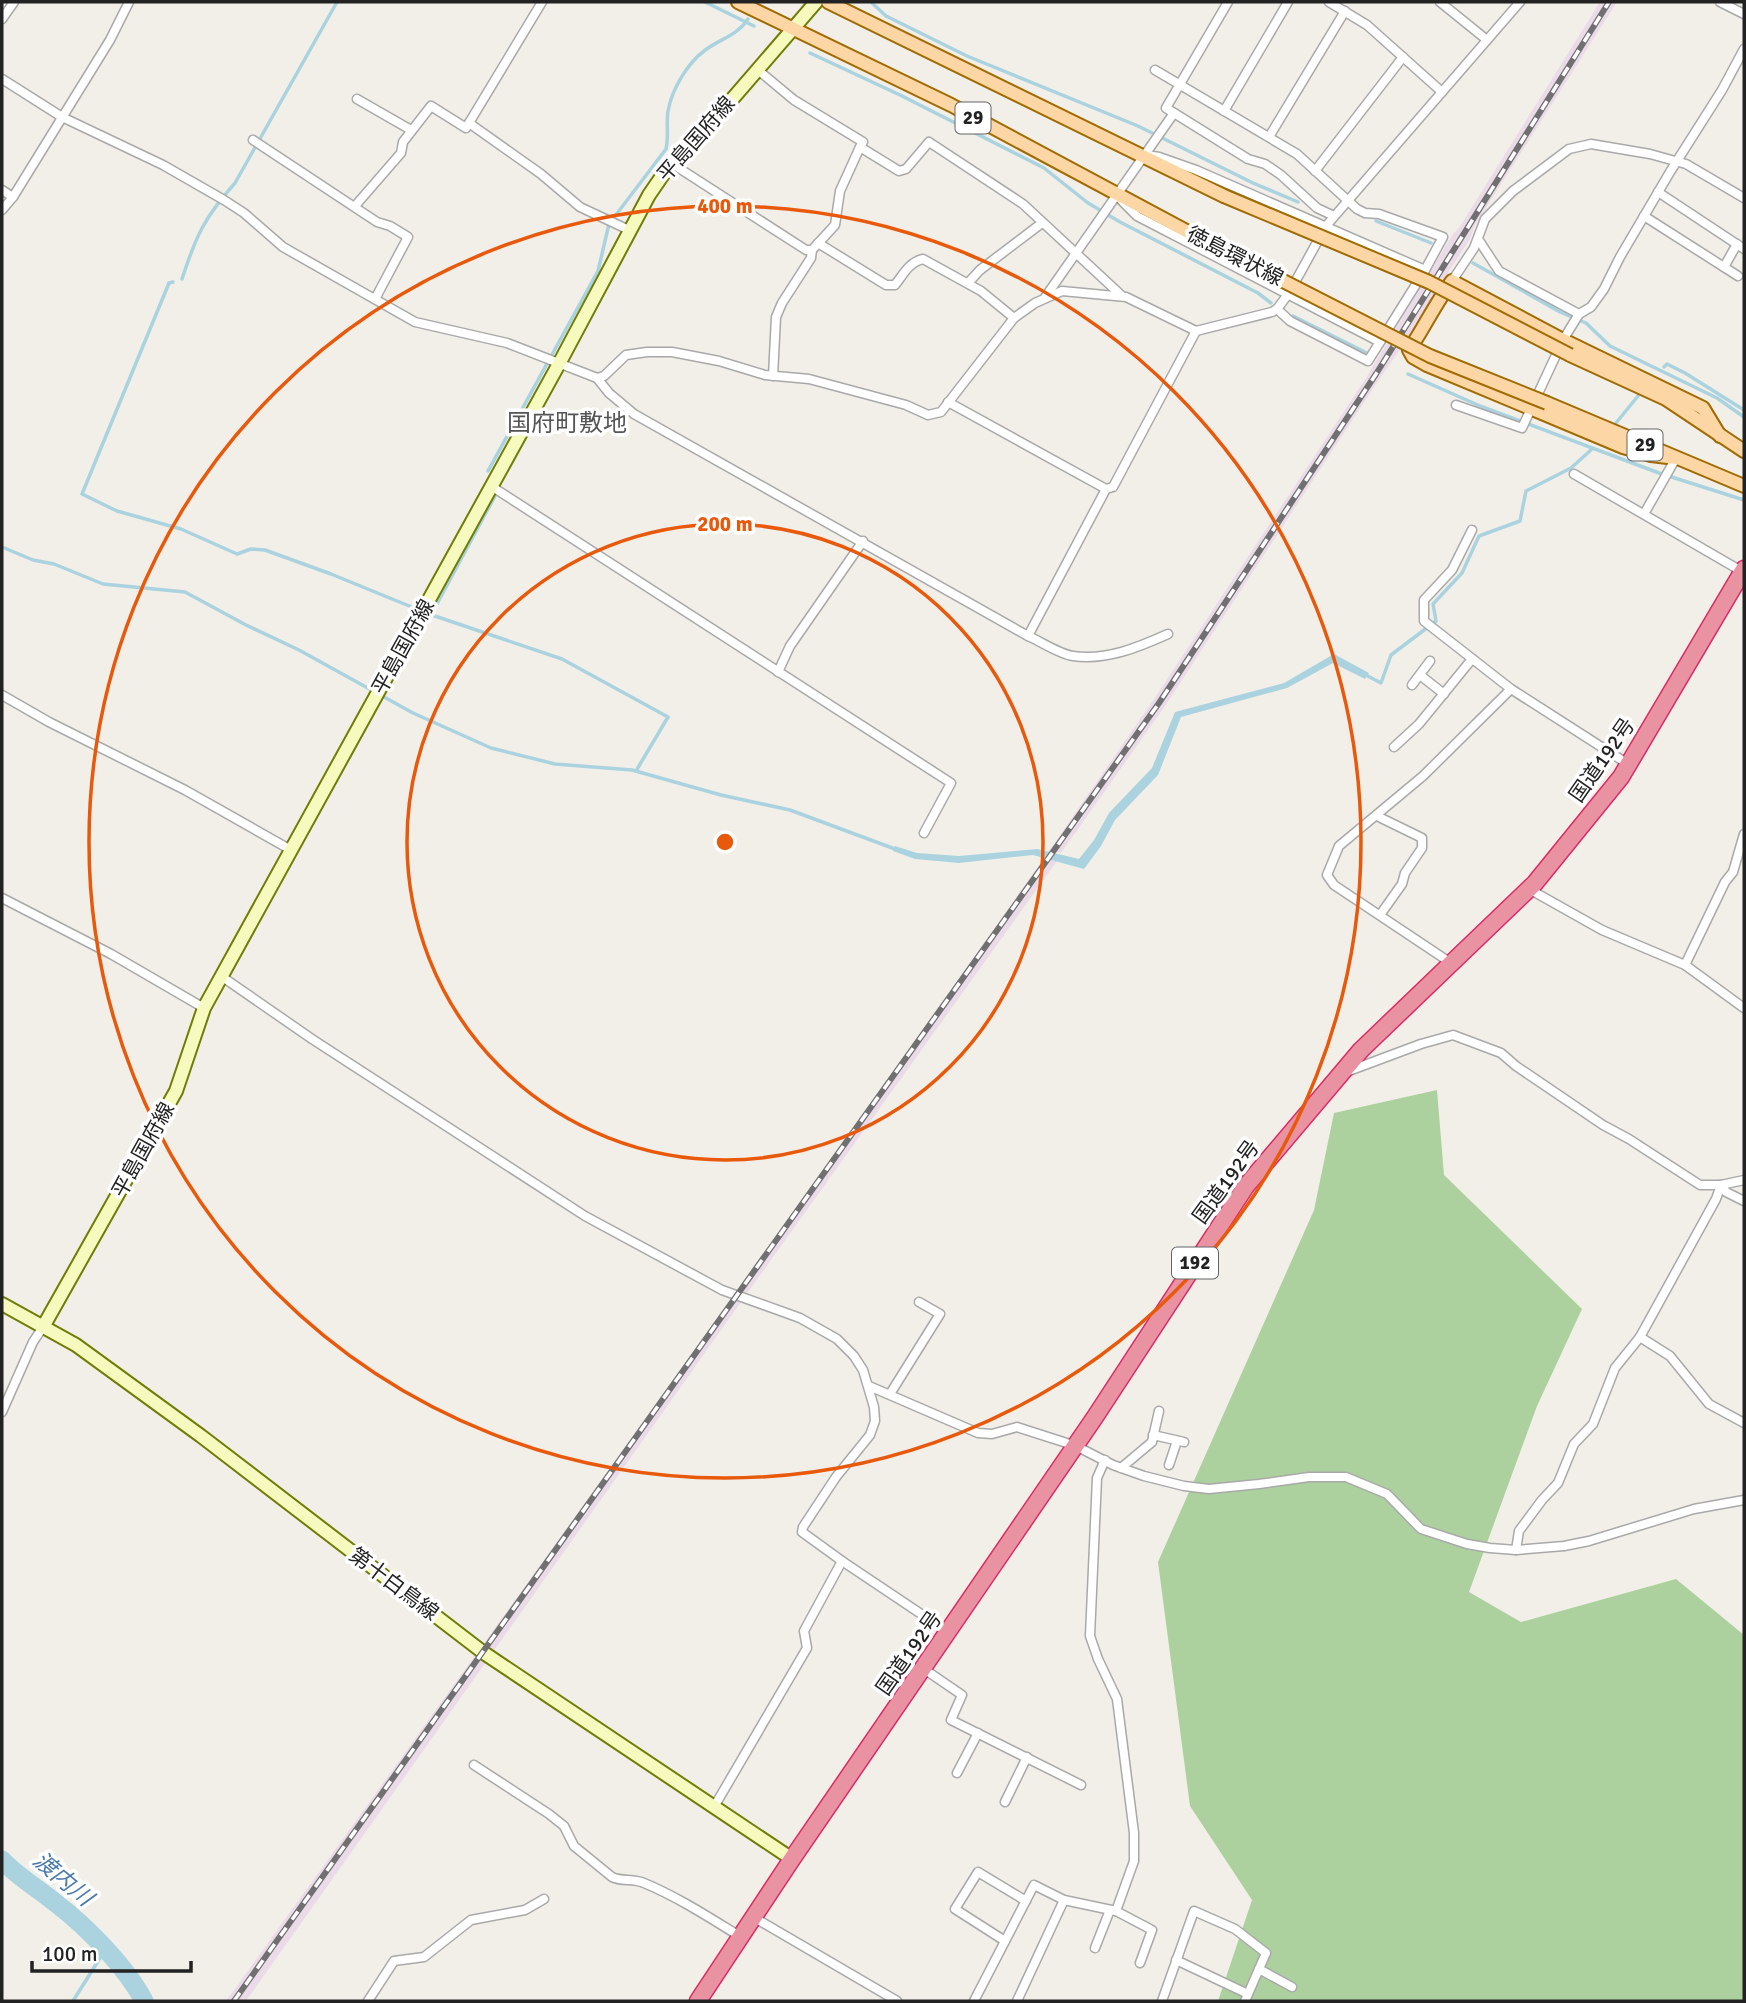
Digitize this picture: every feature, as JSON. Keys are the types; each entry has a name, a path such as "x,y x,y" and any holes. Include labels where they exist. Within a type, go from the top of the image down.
{"highway":[{"name":"国道192号","path":"698,2001 792,1859 1076,1446 1246,1186 1361,1050 1529,889 1620,777 1743,570"}],"main road":[{"name":"徳島環状線","path":"738,2 951,105 1117,196 1430,356 1744,486"},
{"name":"平島国府線","path":"43,1327 176,1091 204,1008 221,976 423,612 491,486 554,360 649,195 671,163 758,70 816,2"},
{"name":"29","path":"828,2 1224,196 1429,282 1570,355 1665,399 1744,451"},
{"path":"1676,458 1651,456 1527,418 1413,358 1409,350 1452,281 1563,340 1703,408 1720,436"},
{"name":"第十白鳥線","path":"2,1304 76,1345 201,1436 484,1653 792,1859"}],"street":[{"path":"2,19 14,2"},
{"path":"2,210 13,197 110,40 129,2"},
{"path":"355,206 401,153 403,142 431,106 466,128 542,2"},
{"path":"1228,2 1166,108 1248,159 1265,164 1282,175 1317,208 1334,216"},
{"path":"1224,110 1288,2"},
{"path":"1329,2 1367,25 1442,92"},
{"path":"1441,2 1487,40"},
{"path":"860,147 899,171 906,169 929,142 1023,204 1122,296 1196,331 1277,309 1289,293 1326,226 1520,2"},
{"path":"1720,2 1744,14"},
{"path":"1269,137 1345,11"},
{"path":"1456,405 1522,428 1563,340 1576,318 1591,307 1604,289 1658,192 1723,90 1744,49"},
{"path":"1315,171 1403,57"},
{"path":"671,163 806,250 815,246 835,225 840,191 863,142 794,100 758,70"},
{"path":"1155,70 1297,154 1365,213 1379,214 1443,237 1368,360 1290,321 1277,309"},
{"path":"2,79 62,117 163,165 222,199 244,213 283,247 415,322 507,343 597,378 609,393 634,414 1028,636 1072,656 1100,656 1134,649 1168,634"},
{"path":"357,99 411,130"},
{"path":"1044,299 1174,113"},
{"path":"469,123 541,174 580,207 629,230"},
{"path":"255,141 377,222 408,237 375,299"},
{"path":"1452,281 1478,239 1485,219 1504,200 1569,149 1591,144 1619,147 1686,164 1744,198"},
{"path":"1144,155 1159,157 1196,170 1425,270"},
{"path":"2,190 13,197"},
{"path":"1658,192 1741,247 1724,267"},
{"path":"1117,196 1137,216 1380,342"},
{"path":"1644,216 1738,275"},
{"path":"968,284 988,263 1042,223"},
{"path":"1478,239 1499,271 1576,318"},
{"path":"815,246 886,285 895,285 909,266 916,260 923,259 968,284 1014,318"},
{"path":"773,376 776,317 811,258 815,246"},
{"path":"597,378 604,376 626,355 672,352 773,376 809,379 905,405 928,415 941,412 1014,318 1044,299 1062,291 1122,296"},
{"path":"948,402 1106,489 1113,487 1196,331"},
{"path":"1644,514 1676,458"},
{"path":"1574,474 1743,570"},
{"path":"491,486 951,783 924,833"},
{"path":"1028,636 1106,489"},
{"path":"1472,530 1452,570 1424,600 1424,622 1511,689 1628,764"},
{"path":"778,672 790,646 863,541"},
{"path":"1394,747 1419,724 1472,659"},
{"path":"1412,685 1430,661"},
{"path":"1420,675 1444,694"},
{"path":"1451,963 1334,885 1327,875 1339,846 1423,776 1511,689"},
{"path":"2,695 49,722 185,790 291,850"},
{"path":"1377,816 1422,838 1422,848 1405,873 1402,884 1380,915"},
{"path":"1685,965 1725,881 1733,872 1744,834"},
{"path":"1529,889 1602,930 1685,965 1744,1008"},
{"path":"2,898 111,954 204,1008"},
{"path":"221,976 312,1039 585,1216 722,1290 800,1318 837,1339 854,1356 869,1386 875,1421 870,1435 836,1477 802,1532 949,1632"},
{"path":"1340,1075 1421,1044 1453,1035 1501,1053 1603,1125 1700,1185 1721,1185 1744,1180"},
{"path":"1721,1185 1726,1192 1744,1201"},
{"path":"1516,1550 1519,1531 1558,1483 1574,1444 1593,1424 1615,1368 1640,1337 1716,1199 1721,1185"},
{"path":"890,1394 940,1314 919,1302"},
{"path":"2,1412 33,1342 43,1327"},
{"path":"1640,1337 1670,1356 1709,1404 1744,1423"},
{"path":"869,1386 978,1433 992,1434 1017,1427 1076,1446 1121,1468 1184,1486 1209,1489 1309,1477 1346,1477 1387,1494 1421,1529 1467,1544 1516,1550 1564,1546 1694,1509 1744,1500"},
{"path":"1121,1468 1152,1442 1159,1411"},
{"path":"1153,1435 1181,1441 1170,1465"},
{"path":"1095,1948 1134,1861 1134,1833 1117,1699 1090,1636 1097,1478 1105,1461"},
{"path":"714,1807 807,1648 804,1632 842,1561"},
{"path":"924,1669 961,1695 951,1720 1081,1784"},
{"path":"957,1773 978,1733"},
{"path":"1005,1802 1027,1757"},
{"path":"474,1765 564,1826 574,1846 612,1877 641,1881 741,1937"},
{"path":"1005,1941 955,1909 978,1872 1026,1900"},
{"path":"974,2001 1034,1885 1064,1900 1113,1910 1152,1930 1139,1963"},
{"path":"368,2001 394,1961 424,1957 471,1920 525,1910 544,1899"},
{"path":"1017,2001 1064,1900"},
{"path":"1161,2001 1194,1911 1235,1929 1266,1953 1247,1997 1176,1961"},
{"path":"755,1918 886,1999 897,2001"},
{"path":"1259,1969 1292,1987"}],"shaded area":[{"path":"1600,2 1617,2 1475,225 1470,239 1416,327 1165,706 1061,853 1049,851 1154,699 1366,378 1453,234"},
{"path":"1045,857 1057,861 246,2001 226,2001 735,1295"}],"green space":[{"path":"1437,1090 1444,1175 1582,1309 1537,1406 1469,1592 1521,1622 1676,1579 1744,1635 1744,2001 1218,2001 1252,1900 1190,1806 1158,1562 1314,1210 1334,1113"}],"water":[{"path":"1334,654 1369,673 1365,679 1333,663 1287,688 1181,717 1158,775 1115,820 1084,869 1033,855 959,863 915,859 893,851 895,846 917,853 959,856 1037,849 1079,859 1094,840 1109,813 1152,768 1175,712 1284,683"}],"waterway":[{"path":"182,279 202,228 235,183 337,2"},
{"path":"705,2 754,26"},
{"path":"871,2 886,16 967,56 1138,126 1253,183 1298,202"},
{"path":"488,471 598,271 609,224 666,149 668,111 681,78 698,56 739,29 748,19"},
{"path":"810,53 1044,168 1088,203 1258,293 1271,303"},
{"path":"1376,221 1431,243"},
{"path":"1473,263 1560,312 1586,323 1610,346 1717,398 1744,417"},
{"path":"173,282 169,283 82,494 117,511 181,529 237,554 251,549 265,550 419,610"},
{"path":"1293,316 1367,353"},
{"path":"1664,367 1667,364 1685,373 1744,410"},
{"path":"1408,374 1480,406 1659,473 1744,500"},
{"path":"1616,423 1638,396"},
{"path":"1364,674 1381,683 1391,655 1436,621 1433,604 1462,573 1479,536 1520,521 1526,491 1571,468 1591,450"},
{"path":"431,615 495,496"},
{"path":"2,547 103,584 185,592 299,650 413,713 491,748 555,764 632,770 721,795 790,810 895,849"},
{"path":"426,613 562,659 668,717 636,771"},
{"name":"渡内川","path":"2,1860 69,1913 93,1936 117,1962 144,2001"},
{"path":"73,2001 105,1950"}],"railway":[{"path":"234,2001 1159,703 1376,374 1609,2"}],"district":[{"name":"国府町敷地","path":"567,423"}]}
